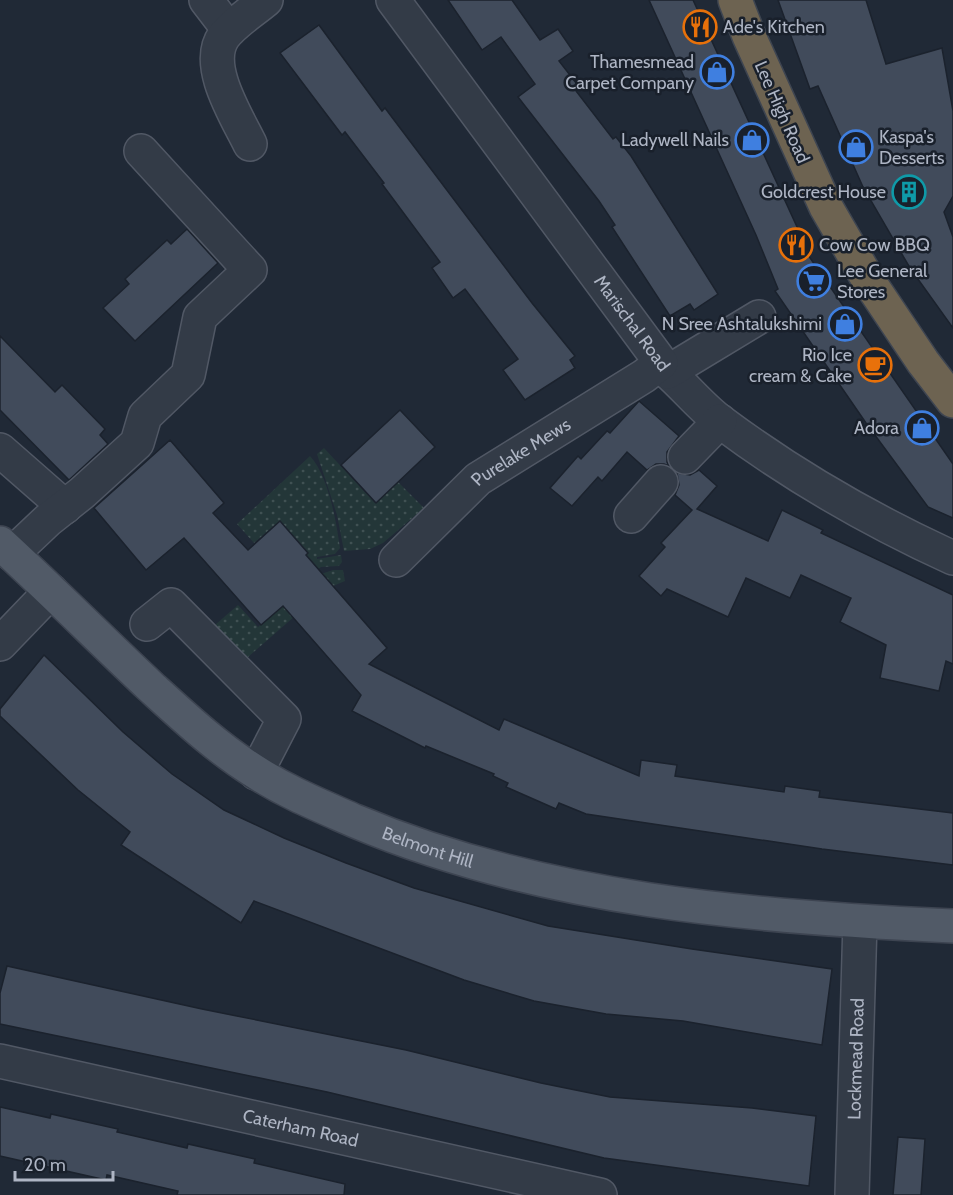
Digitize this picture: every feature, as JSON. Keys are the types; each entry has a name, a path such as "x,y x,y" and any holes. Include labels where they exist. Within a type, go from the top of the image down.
{"highway":[{"name":"Lee High Road","path":"735,0 748,36 826,207 870,283 953,401"}],"main road":[{"name":"Belmont Hill","path":"6,548 210,740 256,773 306,800 389,835 480,864 594,891 703,907 860,922 953,926"}],"street":[{"path":"206,0 229,30"},
{"path":"250,144 221,85 218,50 222,38 229,30 266,0"},
{"name":"Marischal Road","path":"393,0 664,367 720,421 816,485 918,542 953,558"},
{"path":"6,548 65,507 137,443 145,416 188,375 200,317 250,270 141,151"},
{"name":"Purelake Mews","path":"396,560 478,479 644,376 759,317"},
{"path":"685,457 720,421"},
{"path":"0,450 65,507"},
{"path":"631,516 661,482"},
{"path":"0,645 51,591"},
{"path":"147,624 171,605 284,719 256,773"},
{"name":"Lockmead Road","path":"852,1195 860,922"},
{"name":"Caterham Road","path":"0,1061 600,1195"}],"shaded area":[{"path":"324,448 375,503 398,482 424,508 383,543 370,549 344,551 337,515 317,454"},
{"path":"310,456 317,465 327,487 340,548 335,554 317,557 317,559 341,555 342,562 339,566 321,567 317,570 321,574 343,570 345,581 326,589 240,664 208,631 238,605 258,627 288,601 304,555 276,524 254,543 237,524"}],"building":[{"path":"448,0 512,0 540,40 558,29 573,51 559,61 580,88 576,91 613,139 616,137 631,156 718,294 694,310 690,304 670,316 612,227 615,225 599,201 518,97 535,84 501,37 482,50"},
{"path":"649,0 693,0 803,240 799,242 953,464 953,518 928,507 866,423 775,291 778,289 756,235"},
{"name":"Goldcrest House","path":"778,0 866,0 886,64 942,48 953,111 953,196 944,212 953,237 953,328 910,268 863,187 818,86 810,89"},
{"path":"319,25 382,111 385,108 532,303 575,356 570,360 575,368 525,400 503,370 518,359 465,289 453,298 432,268 440,262 345,132 342,135 280,53"},
{"path":"187,229 218,263 135,341 103,308 129,284 125,279 167,240 171,244"},
{"path":"0,336 55,392 62,385 105,429 100,435 108,444 69,480 0,410"},
{"path":"639,401 679,436 667,452 669,466 656,464 647,470 627,452 602,481 598,477 572,506 550,488 578,456 581,459 607,431 610,433"},
{"path":"400,410 435,447 376,503 341,465"},
{"path":"170,440 224,503 213,513 248,550 280,521 308,553 306,555 387,648 369,664 499,730 504,719 639,776 641,760 677,765 675,776 784,792 785,786 820,791 819,797 953,813 953,865 822,849 586,814 559,803 556,809 506,787 508,783 493,776 494,774 426,746 425,748 352,711 361,695 283,606 261,625 184,538 146,570 94,508"},
{"path":"699,470 717,486 697,509 768,541 782,510 823,530 821,533 953,595 953,664 946,661 939,691 880,678 886,645 840,622 851,598 801,575 790,598 746,578 728,617 667,589 661,596 639,576 665,547 661,543 692,510 675,495 679,485 677,473 690,475"},
{"path":"44,655 123,732 172,774 224,810 346,863 414,888 548,926 832,969 822,1045 683,1021 606,1014 534,1001 464,980 254,901 241,923 121,845 130,832 78,790 0,716 0,709"},
{"path":"7,966 202,1009 406,1050 541,1083 610,1097 752,1108 816,1116 809,1186 604,1158 327,1092 0,1024 0,993"},
{"path":"0,1107 50,1118 51,1114 187,1148 188,1144 255,1159 254,1163 345,1184 344,1195 177,1195 178,1191 107,1175 106,1180 0,1156"},
{"path":"898,1137 925,1139 921,1195 893,1195"}],"place":[{"name":"Ade's Kitchen","path":"700,27"},
{"name":"Thamesmead Carpet Company","path":"717,72"},
{"name":"Ladywell Nails","path":"752,140"},
{"name":"Kaspa's Desserts","path":"856,147"},
{"name":"Goldcrest House","path":"909,192"},
{"name":"Cow Cow BBQ","path":"796,245"},
{"name":"Lee General Stores","path":"814,281"},
{"name":"N Sree Ashtalukshimi","path":"845,324"},
{"name":"Rio Ice cream & Cake","path":"875,365"},
{"name":"Adora","path":"922,428"}]}
